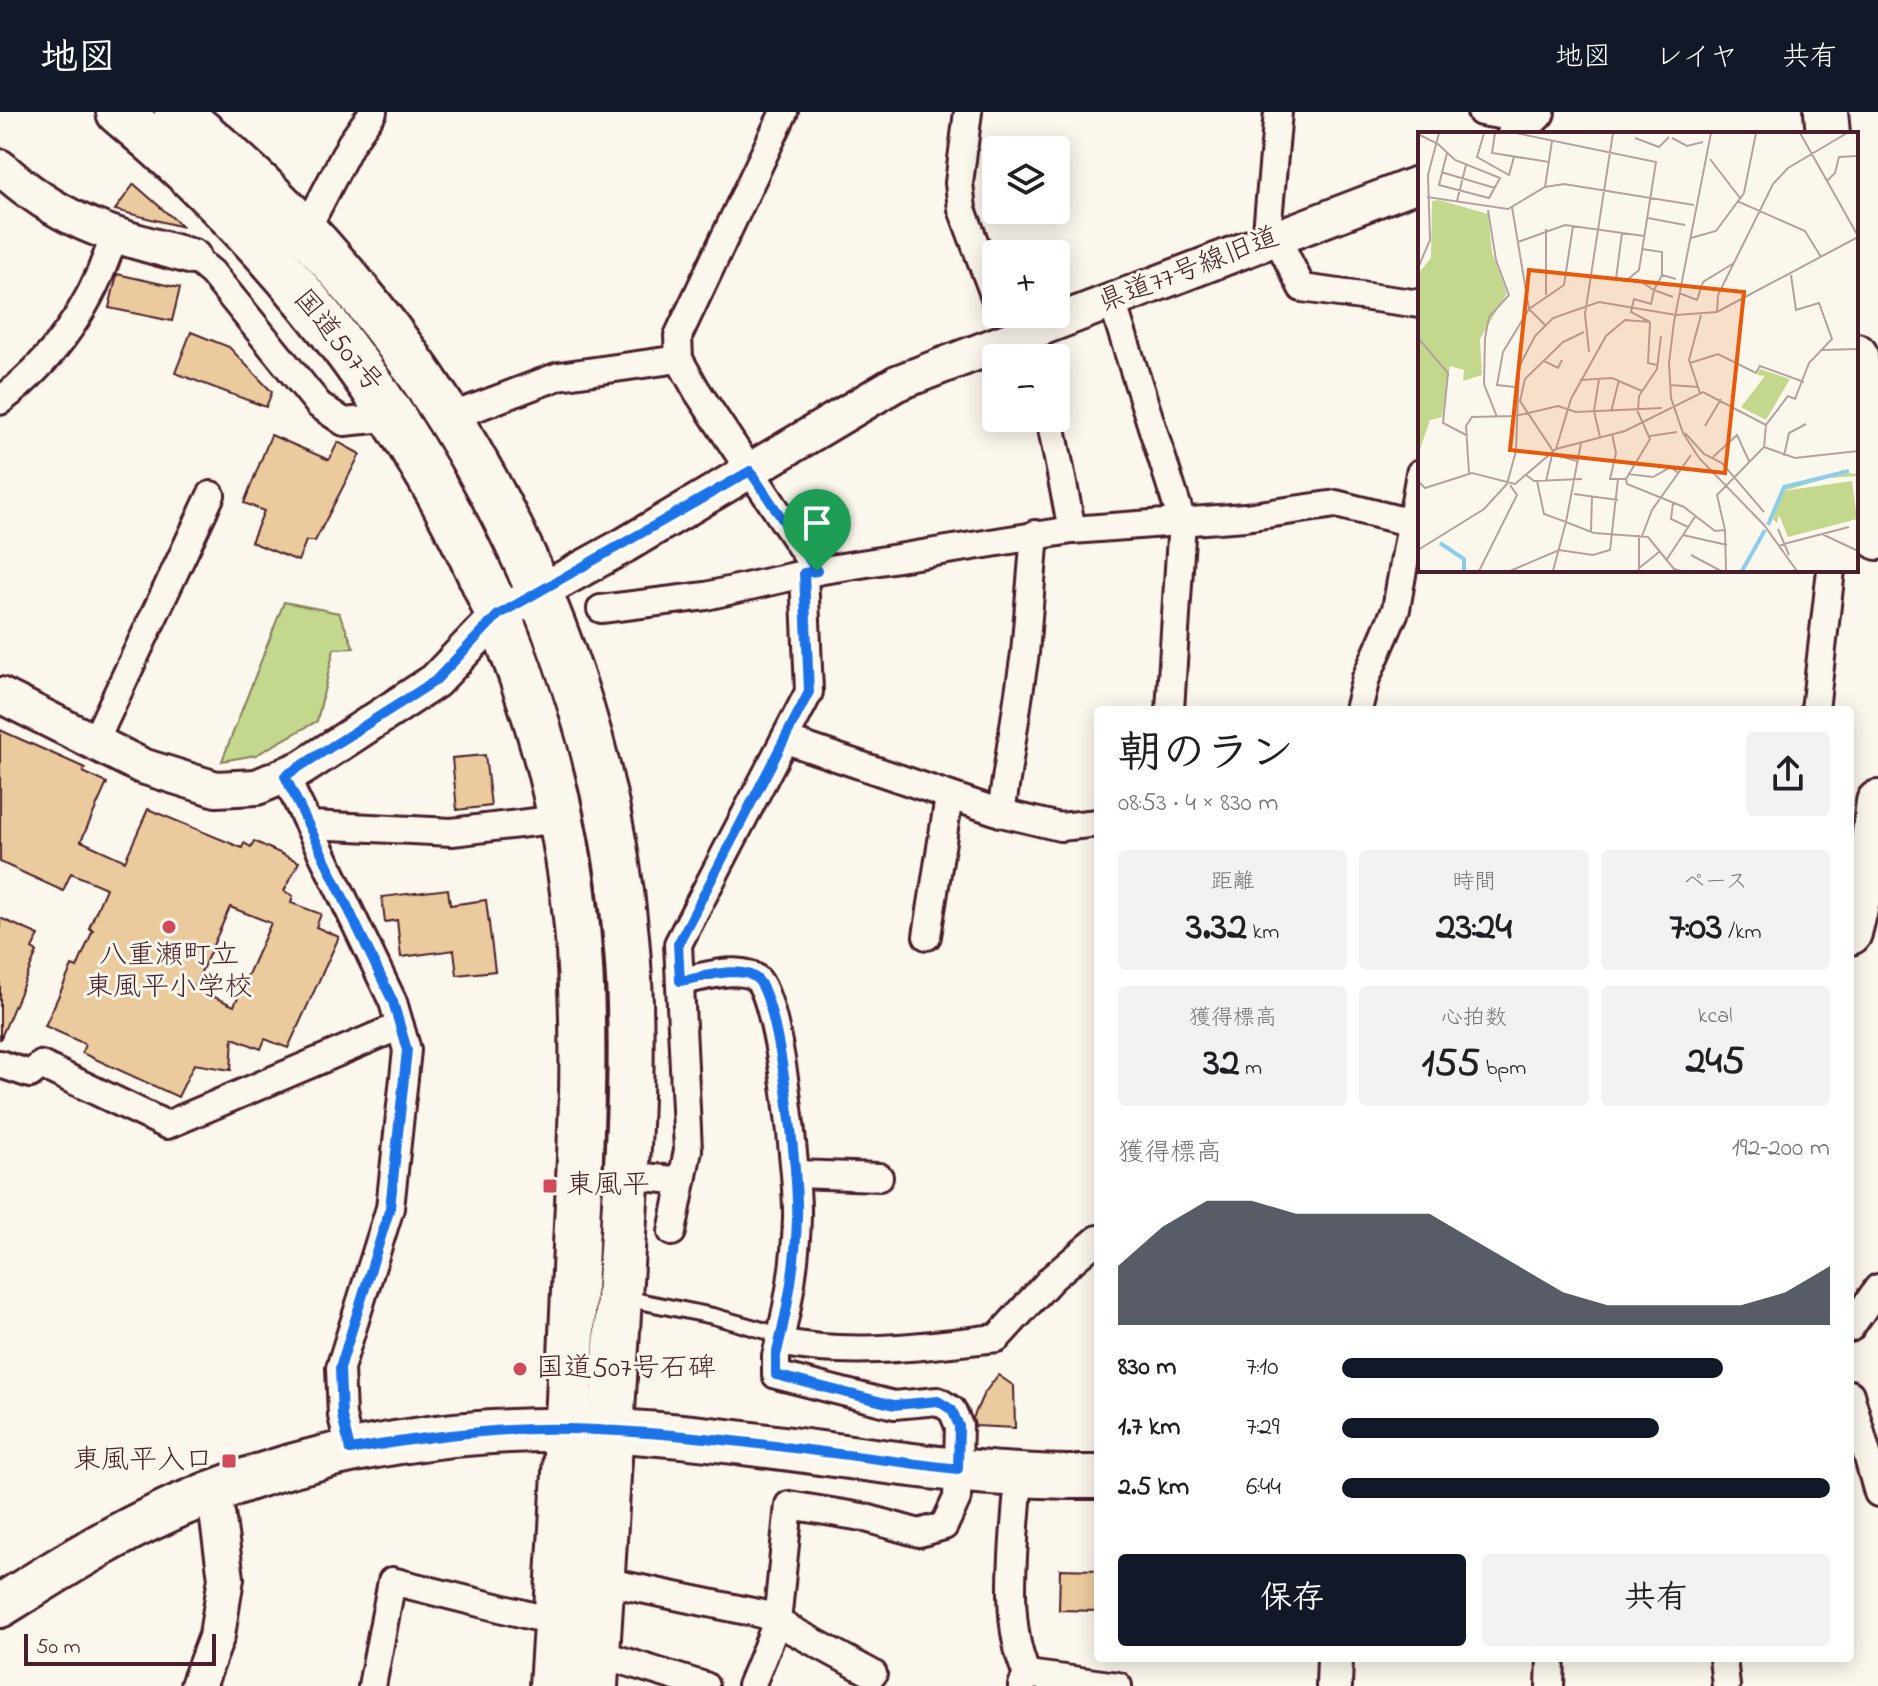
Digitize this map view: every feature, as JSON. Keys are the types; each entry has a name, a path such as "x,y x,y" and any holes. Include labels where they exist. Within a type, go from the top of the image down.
{"highway":[{"name":"国道507号","path":"119,112 167,152 231,216 357,362 395,417 445,503 498,615 528,704 560,819 577,924 583,1009 567,1428 552,1686"},
{"name":"国道507号","path":"177,112 260,184 306,230 388,327 448,418 541,591 587,728 607,805 626,936 627,1175 596,1670"}],"main road":[{"path":"1826,112 1828,132"},
{"path":"1858,367 1866,414 1878,538"},
{"path":"1856,882 1878,802"},
{"path":"0,1606 97,1547 214,1491 350,1450 496,1431 567,1428 612,1431 958,1469 1094,1477"}],"street":[{"path":"306,230 351,143 373,112"},
{"path":"672,1232 688,1150 678,944 809,692 811,572 679,359 678,336 784,112"},
{"path":"968,112 959,183 962,209 982,263"},
{"path":"1278,112 1271,240 1302,288 1418,304"},
{"path":"0,167 28,192 62,215 114,235 193,257 212,273 319,405 344,422 395,417"},
{"name":"県道77号線旧道","path":"0,695 142,766 216,789 257,787 285,776 435,681 498,615 897,383 1418,184"},
{"path":"0,401 26,381 73,326 92,292 114,235"},
{"path":"1112,301 1182,521 1170,706"},
{"path":"448,418 559,376 679,359"},
{"path":"1053,432 1072,530"},
{"path":"1359,706 1366,678 1396,609 1415,524 1418,493"},
{"path":"94,743 211,495"},
{"path":"601,609 706,596 811,572 1072,530 1245,517 1336,504 1415,524"},
{"path":"1001,813 1025,653 1035,534"},
{"path":"1815,706 1831,572"},
{"path":"786,740 1001,813 1060,827 1094,823"},
{"path":"285,776 393,1002 407,1050 390,1208 340,1368 342,1416 350,1450"},
{"path":"927,936 949,797"},
{"path":"311,825 452,832 560,819"},
{"path":"680,981 738,972 755,976 765,988 781,1060 796,1174 797,1218 776,1375 894,1405 938,1401 952,1410 959,1426 957,1498 944,1526 932,1532 919,1533 862,1517 789,1505 777,1622 751,1686"},
{"path":"0,1064 30,1074 41,1065 167,1125 400,1026"},
{"path":"796,1174 879,1177"},
{"path":"627,1175 682,1181"},
{"path":"780,1338 806,1347 875,1351 997,1338 1052,1278 1094,1242"},
{"path":"1854,1322 1878,1288"},
{"path":"1854,1408 1878,1493"},
{"path":"1019,1473 1013,1572 1017,1653 1024,1680 1118,1686"},
{"path":"198,1686 217,1635 226,1578 214,1491"},
{"path":"372,1686 392,1581 556,1622"},
{"path":"603,1581 762,1614 873,1674"},
{"path":"1334,1686 1335,1662"},
{"path":"1550,1686 1551,1662"},
{"path":"1723,1662 1726,1686"},
{"path":"596,1670 705,1686"}],"lane":[{"path":"620,1297 713,1316 780,1338"}],"green space":[{"path":"284,602 339,613 354,648 334,649 317,721 256,755 222,761"}],"building":[{"path":"134,184 183,227 115,210"},
{"path":"117,274 180,288 172,321 109,308"},
{"path":"191,332 229,347 272,392 266,407 175,373"},
{"path":"271,435 329,460 338,442 360,454 315,541 306,541 298,561 251,542 264,511 244,503"},
{"name":"八重瀬町立 東風平小学校","path":"0,730 85,768 83,772 107,783 81,841 125,861 148,809 242,848 244,843 251,847 254,841 299,862 284,891 293,896 291,903 321,914 316,927 339,937 288,1048 265,1039 261,1049 233,1038 231,1070 194,1064 178,1097 82,1053 85,1044 45,1026 72,966 77,968 106,888 71,873 63,891 0,862","holes":["230,907 271,923 234,1006 194,988"]},
{"path":"485,755 491,806 457,810 452,758"},
{"path":"448,889 450,905 486,900 495,971 457,975 454,950 401,957 397,920 385,922 382,897"},
{"path":"0,918 39,935 32,949 37,952 0,1040"},
{"path":"998,1375 1014,1386 1015,1428 975,1426 973,1418 983,1395"},
{"path":"1060,1569 1094,1570 1094,1611 1059,1610"}],"place":[{"name":"八重瀬町立 東風平小学校","path":"169,927"},
{"name":"東風平","path":"550,1186"},
{"name":"国道507号石碑","path":"520,1369"},
{"name":"東風平入口","path":"229,1461"}],"route":[{"path":"750,471 817,571 804,573 809,692 678,944 680,981 738,972 755,976 765,988 781,1060 796,1174 797,1218 776,1356 776,1375 894,1405 938,1401 952,1410 959,1426 958,1469 661,1434 567,1428 496,1431 350,1450 342,1416 340,1368 390,1208 400,1138 407,1050 393,1002 285,776 435,681 498,615 750,471"}]}
